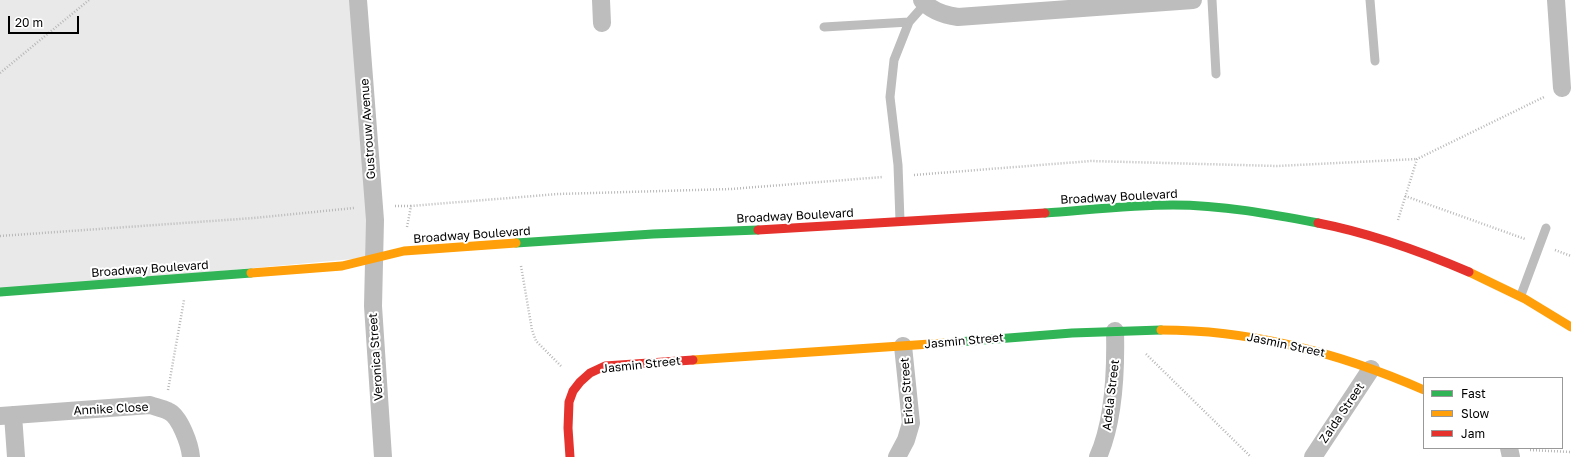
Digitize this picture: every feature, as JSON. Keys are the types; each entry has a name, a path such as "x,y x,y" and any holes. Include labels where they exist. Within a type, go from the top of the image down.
{"street":[{"name":"Gustrouw Avenue","path":"358,0 375,220 374,258"},
{"path":"601,0 602,23"},
{"path":"923,2 935,11 946,15 958,16 1193,0"},
{"path":"1556,0 1562,88"},
{"name":"Broadway Boulevard","path":"0,292 342,266 404,251 653,234 900,222 1173,205 1204,206 1296,217 1361,232 1391,241 1471,271 1520,296 1571,326"},
{"name":"Veronica Street","path":"374,258 373,306 384,457"},
{"name":"Jasmin Street","path":"570,457 566,411 572,391 586,375 605,366 903,346 1032,335 1115,331 1187,330 1261,338 1333,355 1423,390"},
{"name":"Adela Street","path":"1098,457 1108,428 1116,361 1115,331"},
{"name":"Erica Street","path":"897,457 906,440 911,423 903,346"},
{"name":"Zaida Street","path":"1313,457 1371,369"},
{"name":"Annike Close","path":"7,415 150,405 169,411 180,424 190,446 191,457"},
{"path":"7,415 16,457"}],"lane":[{"path":"1212,0 1216,74"},
{"path":"1370,0 1375,61"},
{"path":"900,222 898,165 890,97 894,60 909,22 923,2"},
{"path":"824,27 909,22"},
{"path":"1520,296 1546,228"}],"path":[{"path":"0,73 90,0"},
{"path":"1391,241 1417,159 1562,88"},
{"path":"1405,196 1528,240"},
{"path":"0,236 254,218 374,206 411,206"},
{"path":"517,244 532,330 536,341 579,382"},
{"path":"1549,248 1571,256"},
{"path":"165,410 188,278"},
{"path":"1115,331 1147,355 1250,457"},
{"path":"1515,453 1529,450 1571,452"}],"shaded area":[{"path":"0,0 354,0 375,257 0,291"}],"traffic: fast":[{"path":"1045,213 1141,206 1191,205 1282,216 1318,223"},
{"path":"516,243 653,234 758,230"},
{"path":"0,292 251,273"},
{"path":"945,343 1072,333 1161,330"}],"traffic: slow":[{"path":"251,273 342,266 404,251 516,243"},
{"path":"1469,272 1525,299 1571,327"},
{"path":"1161,330 1230,334 1296,346 1361,365 1423,390"},
{"path":"693,360 945,343"}],"traffic: jam":[{"path":"758,230 1045,213"},
{"path":"1318,223 1395,243 1469,272"},
{"path":"570,457 568,428 569,402 573,391 590,373 605,366 693,360"}]}
